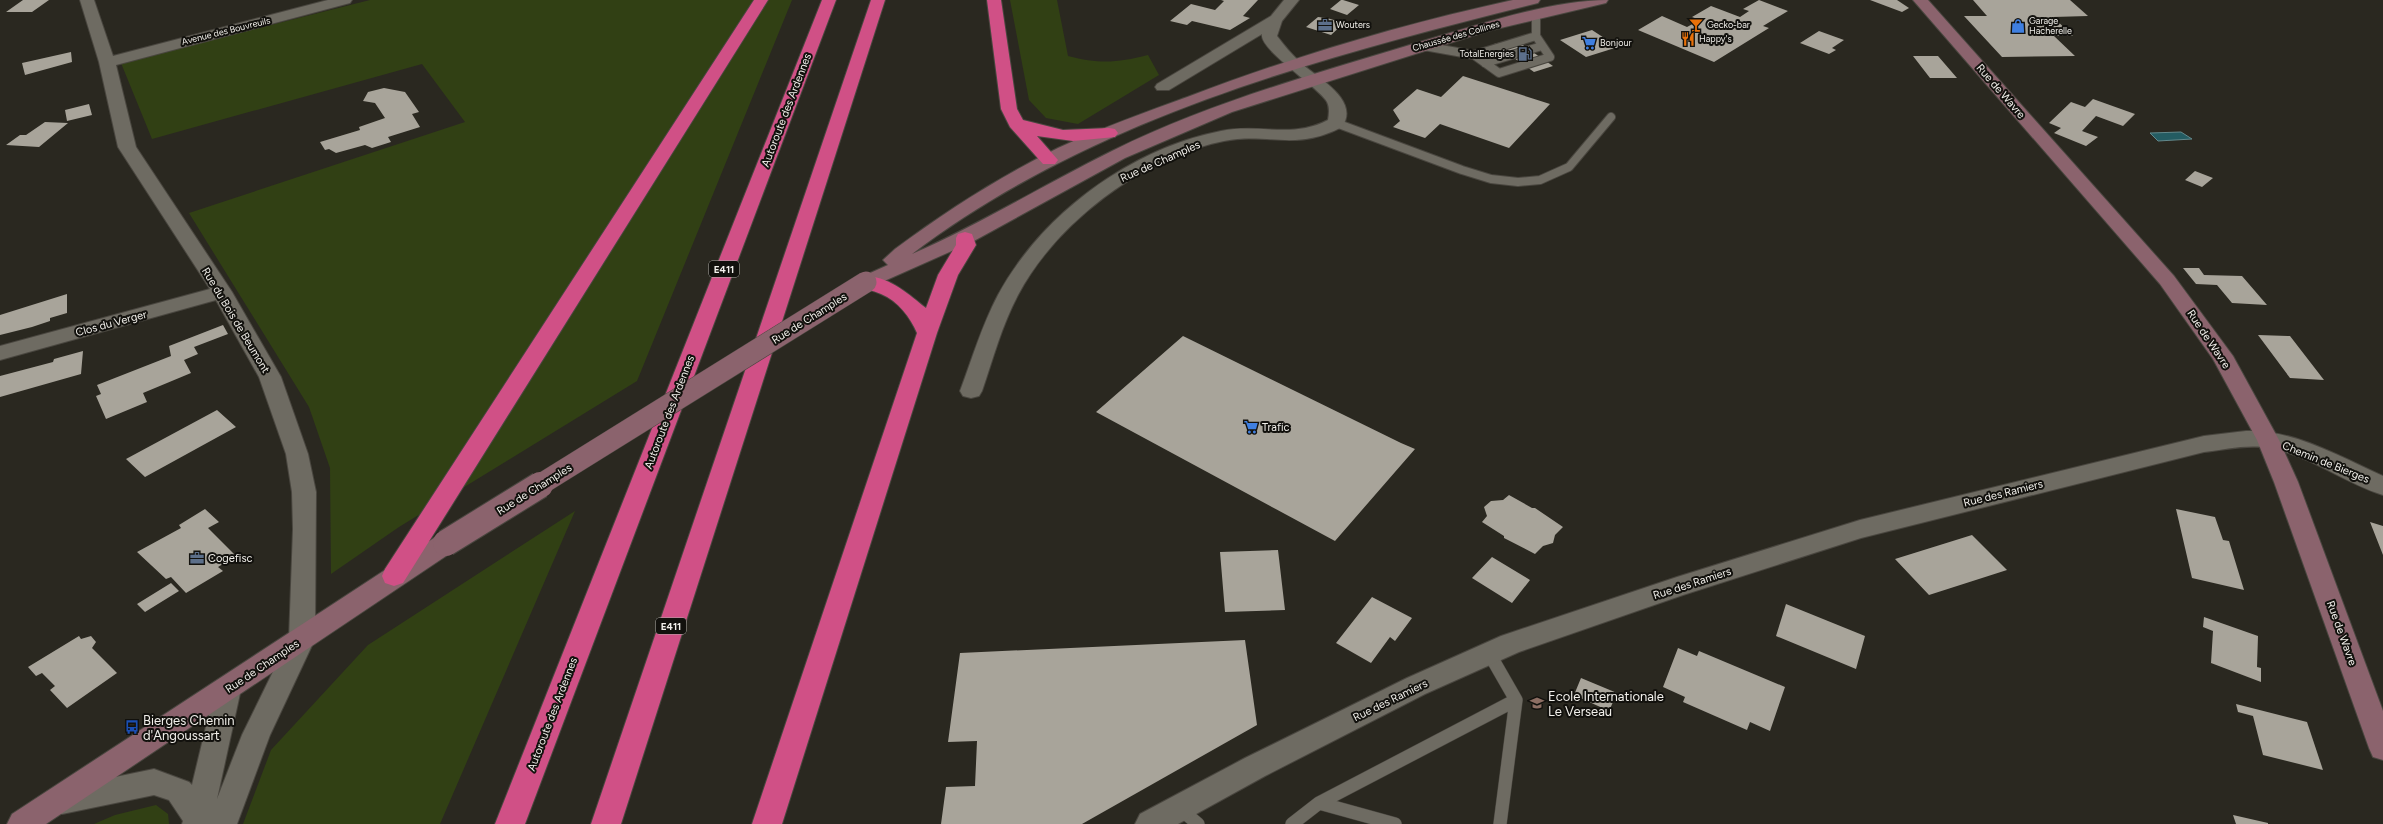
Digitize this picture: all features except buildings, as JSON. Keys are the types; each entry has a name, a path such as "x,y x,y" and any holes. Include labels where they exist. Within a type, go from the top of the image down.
{"highway":[{"path":"394,576 761,0"},
{"name":"Autoroute des Ardennes","path":"510,824 829,0"},
{"name":"E411","path":"606,824 878,0"},
{"path":"994,0 1009,109 1016,123 1049,160"},
{"path":"1016,123 1039,132 1072,138 1109,133"},
{"path":"767,824 927,333 948,276 966,245 965,238"},
{"path":"866,282 890,290 902,298 919,313 927,333"}],"main road":[{"name":"Chaussée des Collines","path":"1049,160 1109,133 1208,94 1294,65 1419,28 1534,7 1602,0"},
{"name":"Rue de Wavre","path":"1920,0 2167,280 2222,356 2268,440 2300,517 2383,748"},
{"name":"Chaussée des Collines","path":"910,253 965,238 1119,154 1226,108 1424,46 1534,7"},
{"path":"910,253 1038,181 1045,176 1049,160"},
{"name":"Rue de Champles","path":"22,824 228,689 394,576 866,282 910,253"}],"street":[{"name":"Rue du Bois de Beumont","path":"87,0 107,62 127,148 222,292 270,377 297,454 304,492 305,529 302,578 302,639"},
{"name":"Avenue des Bouvreuils","path":"107,62 345,0"},
{"path":"1292,0 1270,28 1269,37 1294,65 1330,94 1336,103 1338,112 1336,123"},
{"path":"1163,87 1276,19"},
{"name":"Rue de Champles","path":"971,391 1008,295 1031,259 1066,220 1099,193 1121,177 1194,144 1222,136 1301,136 1322,130 1336,123"},
{"name":"Clos du Verger","path":"0,353 222,292"},
{"name":"Chemin de Bierges","path":"2268,440 2307,453 2383,486"},
{"name":"Rue des Ramiers","path":"1150,824 1171,816 1416,686 1510,644 1677,587 1860,529 2204,444 2268,440"},
{"path":"206,822 256,735 302,639"},
{"path":"206,822 228,689"},
{"path":"55,803 154,782 179,791 206,822"}],"lane":[{"path":"1424,46 1474,55 1499,73 1550,57 1536,36 1534,7"},
{"path":"1474,55 1536,36"},
{"path":"1485,63 1542,46"},
{"path":"1336,123 1462,170 1491,179 1518,182 1540,180 1569,167 1611,117"},
{"path":"1489,653 1516,700 1500,824"},
{"path":"1292,824 1319,803 1516,700"},
{"path":"1319,803 1395,824"},
{"path":"1171,816 1198,824"}],"green space":[{"path":"370,0 792,0 637,381 399,527 331,574 330,468 309,407 189,213 465,122 422,64 152,139 121,63"},
{"path":"1010,0 1057,0 1068,56 1079,59 1108,62 1127,60 1148,55 1159,75 1078,124 1046,118 1029,100"},
{"path":"575,511 440,824 243,824 271,750 368,645"},
{"path":"156,805 168,814 169,824 94,824 115,815"}],"water":[{"path":"2181,132 2192,139 2158,141 2150,133"}],"place":[{"name":"Wouters","path":"1325,25"},
{"name":"Gecko-bar","path":"1696,25"},
{"name":"Garage Hacherelle","path":"2018,26"},
{"name":"Happy's","path":"1688,39"},
{"name":"Bonjour","path":"1589,43"},
{"name":"TotalEnergies","path":"1525,54"},
{"name":"Trafic","path":"1251,427"},
{"name":"Cogefisc","path":"197,558"},
{"name":"Ecole Internationale Le Verseau","path":"1537,703"},
{"name":"Bierges Chemin d'Angoussart","path":"132,727"}]}
